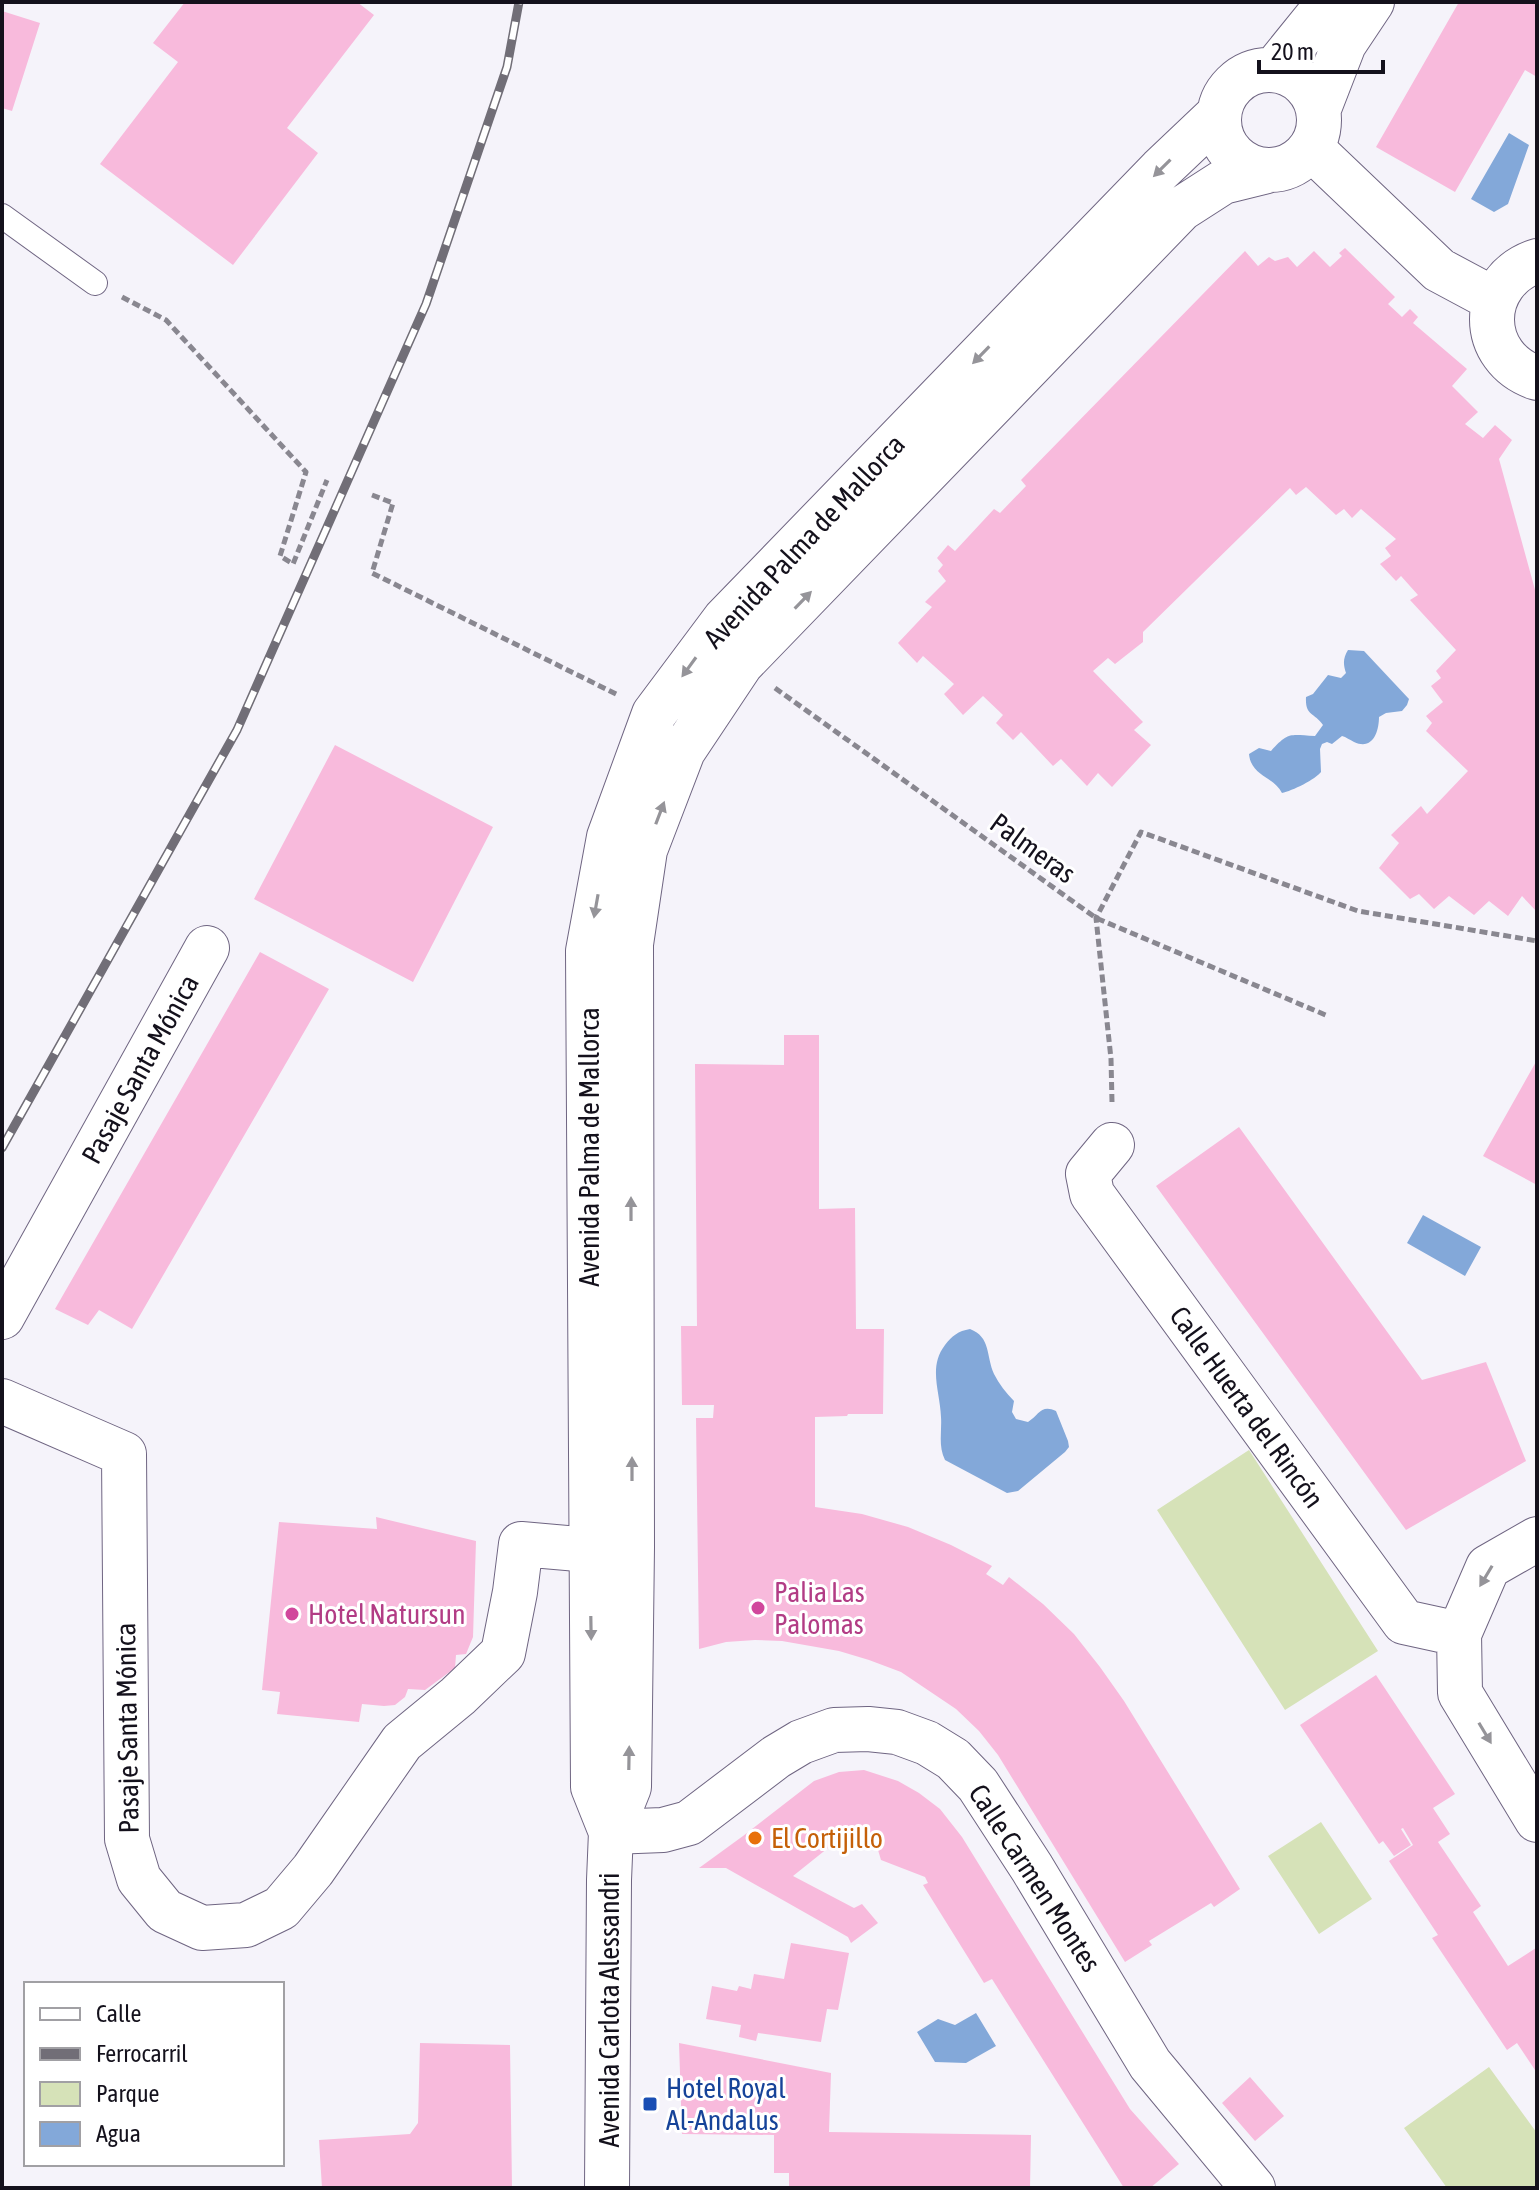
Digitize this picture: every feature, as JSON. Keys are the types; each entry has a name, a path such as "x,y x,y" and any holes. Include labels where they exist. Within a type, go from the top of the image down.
{"main road":[{"path":"1274,70 1329,2"},
{"path":"1372,2 1344,44 1314,129 1299,160 1284,168 1267,171 1251,167 1236,159 1219,130 1223,99 1232,86 1258,71 1274,70 1290,75 1313,96 1314,129 1439,270 1495,300"},
{"name":"Avenida Palma de Mallorca","path":"611,1548 588,951 609,837 654,714 725,619 1150,180 1219,114"},
{"name":"Avenida Palma de Mallorca","path":"611,1548 631,944 645,850 683,751 741,664 1181,209 1223,182 1267,171"},
{"path":"1537,261 1512,275 1502,286 1492,311 1493,331 1500,351 1514,367 1537,378"},
{"name":"Pasaje Santa Mónica","path":"2,1317 207,948"},
{"name":"Calle Huerta del Rincón","path":"1112,1145 1088,1174 1092,1194 1404,1622"},
{"name":"Pasaje Santa Mónica","path":"2,1401 124,1454 127,1839 139,1879 165,1911 202,1928 246,1925 281,1908 313,1870 402,1742 458,1696 503,1653 521,1544 611,1548"},
{"path":"1460,1693 1459,1634 1488,1567 1537,1539"},
{"name":"Avenida Carlota Alessandri","path":"607,2188 611,1832 593,1787 611,1548"},
{"path":"1404,1622 1459,1634"},
{"path":"1404,1622 1460,1693 1537,1820"},
{"name":"Calle Carmen Montes","path":"611,1832 663,1830 689,1823 776,1757 801,1742 834,1730 897,1732 927,1743 953,1759 978,1785 1032,1868 1150,2064 1253,2188"}],"lane":[{"path":"2,216 95,283"}],"path":[{"path":"95,283 166,320 306,472 280,556 293,564 327,480"},
{"path":"372,495 393,503 372,573 654,714"},
{"name":"Palmeras","path":"741,664 1096,918 1328,1016"},
{"path":"1111,1059 1096,918 1141,832 1358,911 1537,941"}],"green space":[{"path":"1249,1450 1378,1651 1285,1710 1157,1510"},
{"path":"1321,1822 1372,1899 1319,1934 1268,1856"},
{"path":"1489,2067 1537,2133 1537,2188 1447,2188 1404,2128"}],"water":[{"path":"1509,133 1529,145 1508,204 1494,212 1471,199"},
{"path":"1348,650 1364,651 1409,699 1407,705 1402,711 1379,717 1374,738 1366,744 1342,736 1332,744 1322,744 1321,772 1282,793 1258,772 1249,754 1259,748 1271,751 1290,736 1315,736 1323,725 1309,711 1306,697 1313,694 1328,675 1341,678 1346,673 1344,661"},
{"path":"1423,1215 1481,1247 1465,1276 1407,1243"},
{"path":"970,1329 985,1342 994,1374 1014,1401 1012,1412 1016,1419 1028,1422 1043,1410 1056,1411 1068,1441 1069,1447 1065,1452 1018,1491 1007,1493 945,1460 943,1455 937,1362 950,1339"},
{"path":"976,2013 996,2046 966,2063 935,2062 917,2032 938,2019 955,2025"}],"building":[{"path":"185,2 357,2 374,15 287,128 318,153 233,265 100,164 178,62 153,43"},
{"path":"1459,2 1537,2 1537,77 1525,70 1455,192 1376,147"},
{"path":"2,11 40,23 12,111 2,108"},
{"path":"1345,248 1395,297 1388,304 1402,317 1410,309 1418,317 1413,323 1467,369 1452,386 1478,412 1465,424 1483,438 1495,425 1512,440 1499,459 1537,597 1537,912 1522,896 1508,916 1489,901 1474,915 1449,896 1434,909 1419,894 1410,899 1379,868 1399,843 1391,835 1421,806 1427,814 1468,771 1426,731 1432,723 1426,716 1443,702 1431,686 1441,678 1436,671 1456,650 1410,600 1418,595 1401,576 1396,581 1380,564 1391,556 1385,548 1396,539 1361,509 1352,518 1344,509 1336,515 1306,487 1296,495 1290,488 1143,632 1143,642 1115,664 1108,658 1093,671 1143,722 1134,730 1151,745 1112,787 1098,773 1087,786 1061,759 1053,766 1021,732 1013,740 996,723 1003,715 983,696 963,715 944,694 954,684 923,656 917,663 898,643 932,607 925,602 946,581 938,571 943,565 937,558 948,545 955,551 994,509 1000,513 1026,486 1021,480 1245,251 1258,266 1269,257 1275,261 1288,257 1297,267 1314,251 1330,267 1342,256 1339,253"},
{"path":"335,745 493,827 413,982 254,899"},
{"path":"260,952 329,989 132,1329 99,1310 88,1325 55,1309"},
{"path":"784,1035 819,1035 819,1209 855,1208 856,1329 884,1329 883,1414 815,1417 815,1507 862,1514 908,1527 992,1566 986,1574 1003,1585 1009,1577 1074,1634 1124,1701 1240,1889 1214,1907 1211,1903 1149,1941 1152,1945 1125,1962 998,1755 956,1709 901,1672 839,1651 782,1641 755,1640 726,1642 699,1649 696,1418 713,1418 714,1405 682,1405 681,1326 697,1326 695,1064 784,1065"},
{"path":"1537,1060 1537,1185 1483,1156"},
{"path":"1239,1127 1422,1380 1486,1362 1526,1461 1406,1530 1156,1186"},
{"path":"376,1517 476,1541 473,1637 466,1654 456,1655 455,1668 425,1690 408,1689 405,1697 395,1705 362,1704 359,1722 277,1714 280,1692 262,1690 279,1522 377,1529"},
{"path":"1376,1675 1455,1794 1433,1808 1450,1834 1438,1842 1481,1906 1473,1912 1508,1966 1537,1950 1537,2073 1517,2043 1507,2050 1432,1938 1438,1935 1389,1861 1413,1845 1403,1828 1411,1845 1394,1856 1383,1841 1379,1844 1300,1725"},
{"path":"864,1770 898,1781 919,1793 940,1809 962,1837 1130,2109 1179,2164 1150,2188 1124,2188 992,1979 984,1983 923,1885 928,1883 925,1877 881,1860 878,1850 843,1836 793,1876 854,1908 862,1904 878,1923 851,1943 848,1937 726,1868 699,1868 814,1781 839,1772"},
{"path":"791,1943 849,1953 838,2010 827,2009 821,2042 758,2033 756,2041 739,2037 741,2025 706,2019 712,1986 737,1991 739,1986 751,1989 754,1974 784,1979"},
{"path":"420,2043 510,2045 512,2188 322,2188 319,2140 410,2134 418,2123"},
{"path":"679,2043 831,2073 829,2132 1031,2135 1030,2188 789,2188 789,2173 774,2173 774,2135 682,2134"},
{"path":"1250,2077 1284,2116 1255,2141 1222,2103"}],"railway":[{"path":"2,1148 237,730 426,304 507,67 519,2"}],"place":[{"name":"Palia Las Palomas","path":"758,1608"},
{"name":"Hotel Natursun","path":"292,1614"},
{"name":"El Cortijillo","path":"755,1838"},
{"name":"Hotel Royal Al-Andalus","path":"650,2104"}]}
